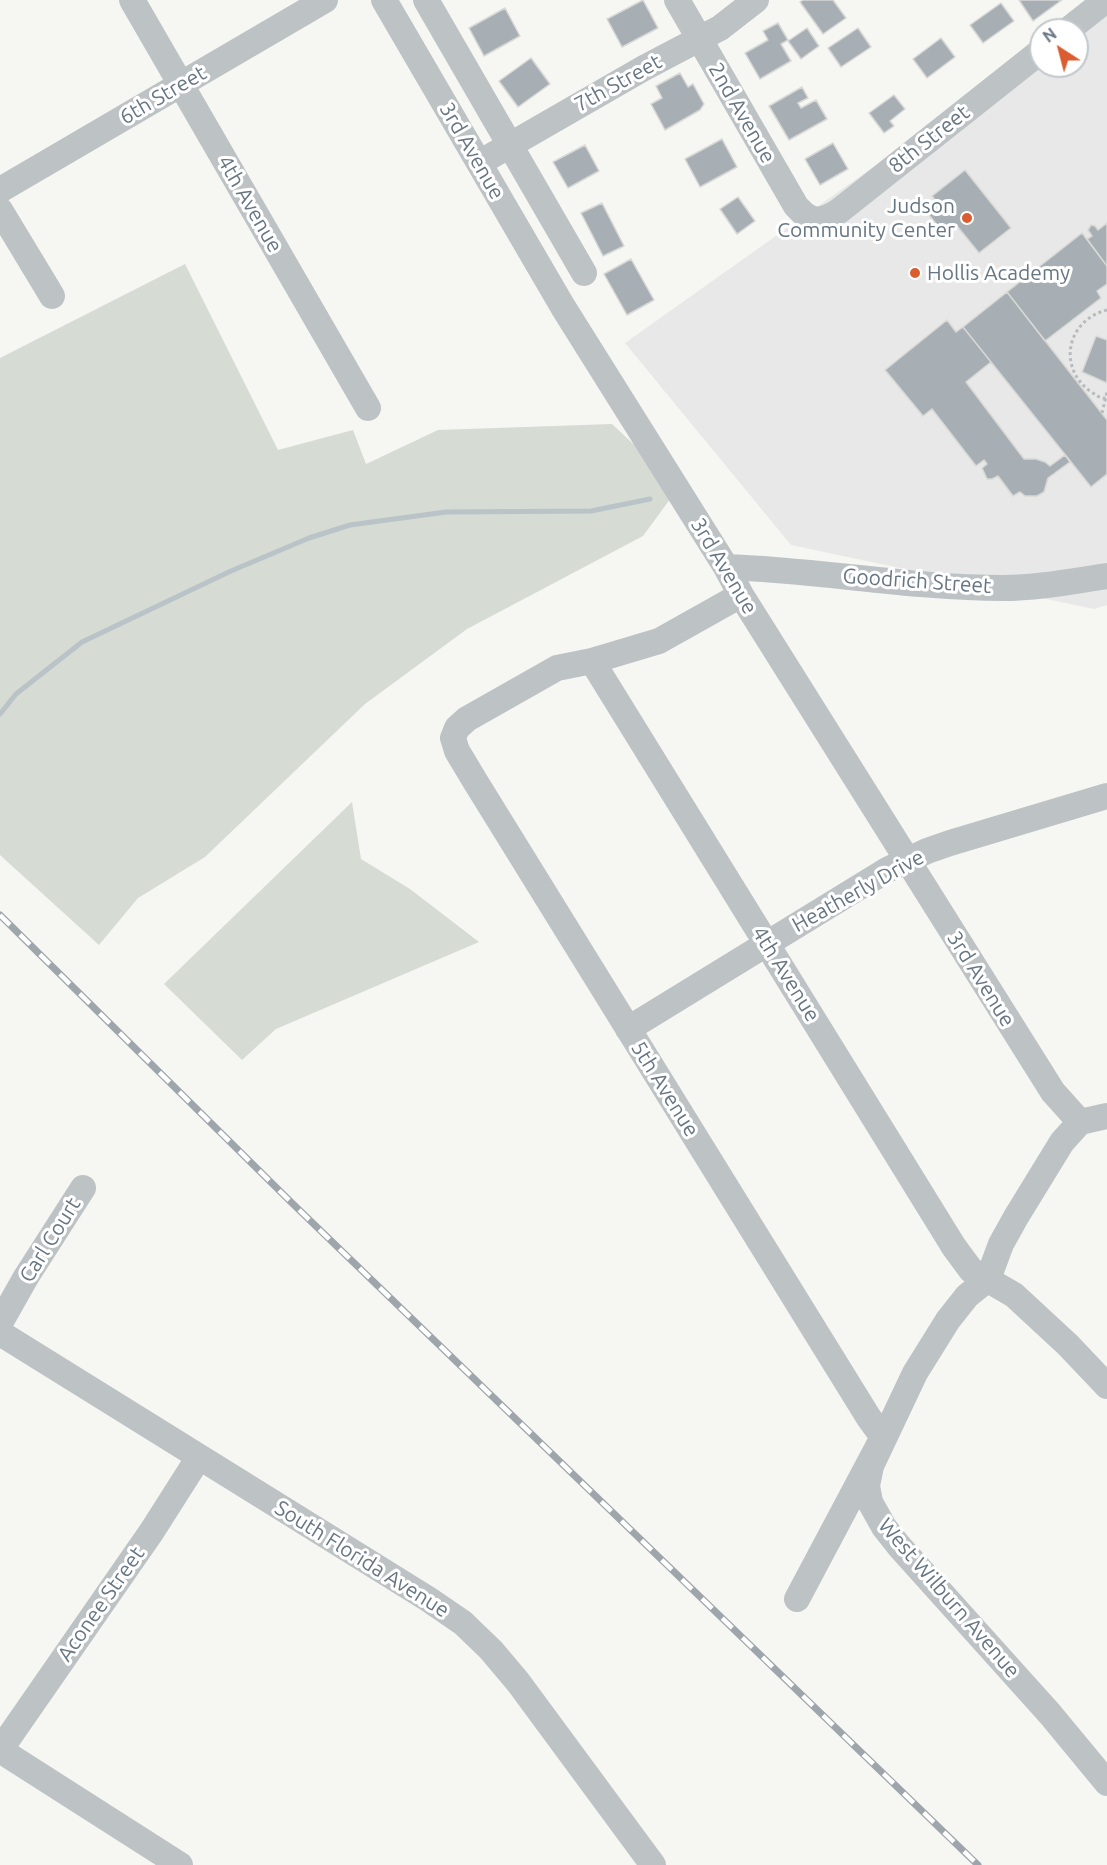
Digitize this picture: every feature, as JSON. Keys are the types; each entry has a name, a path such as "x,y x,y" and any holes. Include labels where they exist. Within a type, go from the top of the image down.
{"street":[{"name":"4th Avenue","path":"132,0 368,408"},
{"name":"6th Street","path":"0,190 325,0"},
{"name":"3rd Avenue","path":"384,0 563,308 726,567 741,595 1053,1092 1080,1122"},
{"name":"3rd Avenue","path":"426,0 584,273"},
{"name":"2nd Avenue","path":"676,0 796,206 805,217 814,220"},
{"name":"7th Street","path":"479,164 509,144 720,28 756,0"},
{"path":"1083,18 1106,0"},
{"name":"8th Street","path":"814,220 830,217 839,211 1029,61"},
{"path":"0,210 52,296"},
{"name":"Goodrich Street","path":"726,567 1005,588 1107,576"},
{"path":"592,661 659,641 741,595"},
{"name":"4th Avenue","path":"592,661 954,1247 971,1270 1014,1295 1068,1345 1107,1386"},
{"name":"5th Avenue","path":"592,661 557,668 467,719 457,728 453,738 457,752 883,1437"},
{"name":"Heatherly Drive","path":"628,1029 887,870 950,843 1107,796"},
{"path":"1080,1122 1107,1116"},
{"name":"West Wilburn Avenue","path":"1080,1122 1062,1142 1016,1217 1001,1244 988,1279 967,1296 948,1320 915,1373 870,1466 867,1486 870,1502 884,1527 1050,1714 1107,1783"},
{"name":"Carl Court","path":"0,1323 26,1277 83,1188"},
{"name":"South Florida Avenue","path":"0,1333 463,1623 491,1650 518,1682 653,1865"},
{"path":"797,1599 883,1437"},
{"name":"Aconee Street","path":"0,1750 152,1531 199,1457"},
{"path":"0,1750 180,1865"}],"path":[{"path":"1106,398 1102,399 1094,394 1076,377 1071,366 1069,352 1078,330 1085,322 1107,310"},
{"path":"1102,413 1107,392"}],"shaded area":[{"name":"Hollis Academy","path":"1107,1 1107,605 1094,609 791,545 625,343 1029,57 1029,78 1089,78 1089,18"},
{"path":"185,264 278,450 353,430 366,464 438,430 612,424 679,487 643,536 467,629 365,704 205,857 138,898 99,945 0,855 0,358"},
{"path":"352,802 361,859 410,889 479,942 276,1029 242,1060 164,984"}],"building":[{"path":"643,0 658,28 622,47 607,19"},
{"path":"803,0 833,0 846,18 823,34 800,2"},
{"path":"1019,0 1062,0 1037,18 1031,18"},
{"path":"1001,3 1014,21 983,43 970,25"},
{"path":"505,8 520,36 484,56 469,28"},
{"path":"778,23 788,40 781,44 791,61 760,79 745,53 768,40 763,31"},
{"path":"807,28 819,46 801,59 788,41"},
{"path":"858,28 871,47 841,67 828,48"},
{"path":"941,38 955,57 927,78 913,59"},
{"path":"531,58 550,84 518,107 499,81"},
{"path":"680,73 688,87 693,84 704,104 700,110 665,130 651,104 662,98 656,86"},
{"path":"802,87 808,98 798,103 801,108 816,100 827,119 789,140 769,106"},
{"path":"894,95 905,109 890,121 894,126 884,133 869,113"},
{"path":"722,139 737,167 700,187 685,159"},
{"path":"833,143 848,169 820,185 805,159"},
{"path":"585,145 599,171 568,188 553,162"},
{"name":"Judson Community Center","path":"965,170 1011,228 979,253 957,226 945,235 925,210 936,201 932,196"},
{"path":"738,197 755,221 737,234 720,209"},
{"path":"602,203 624,246 603,256 581,213"},
{"path":"1107,223 1107,266 1087,239 1092,236 1088,230 1091,225 1098,230"},
{"path":"1082,233 1107,266 1107,284 1097,291 1101,298 1045,341 1007,292"},
{"path":"631,259 654,300 627,315 604,274"},
{"path":"1007,292 1107,420 1107,474 1091,487 963,327"},
{"path":"947,320 956,332 963,327 991,362 966,382 1024,459 1036,459 1050,466 1065,455 1070,462 1048,478 1044,492 1037,496 1025,496 1020,492 1013,496 998,476 987,479 982,468 987,464 984,460 976,466 932,409 923,416 885,370"},
{"path":"1096,336 1107,340 1107,383 1082,372"}],"waterway":[{"path":"0,714 16,694 82,642 231,571 309,538 350,525 446,512 591,511 650,499"}],"railway":[{"path":"0,915 293,1204 978,1865"}],"place":[{"name":"Judson Community Center","path":"967,218"},
{"name":"Hollis Academy","path":"915,273"}]}
